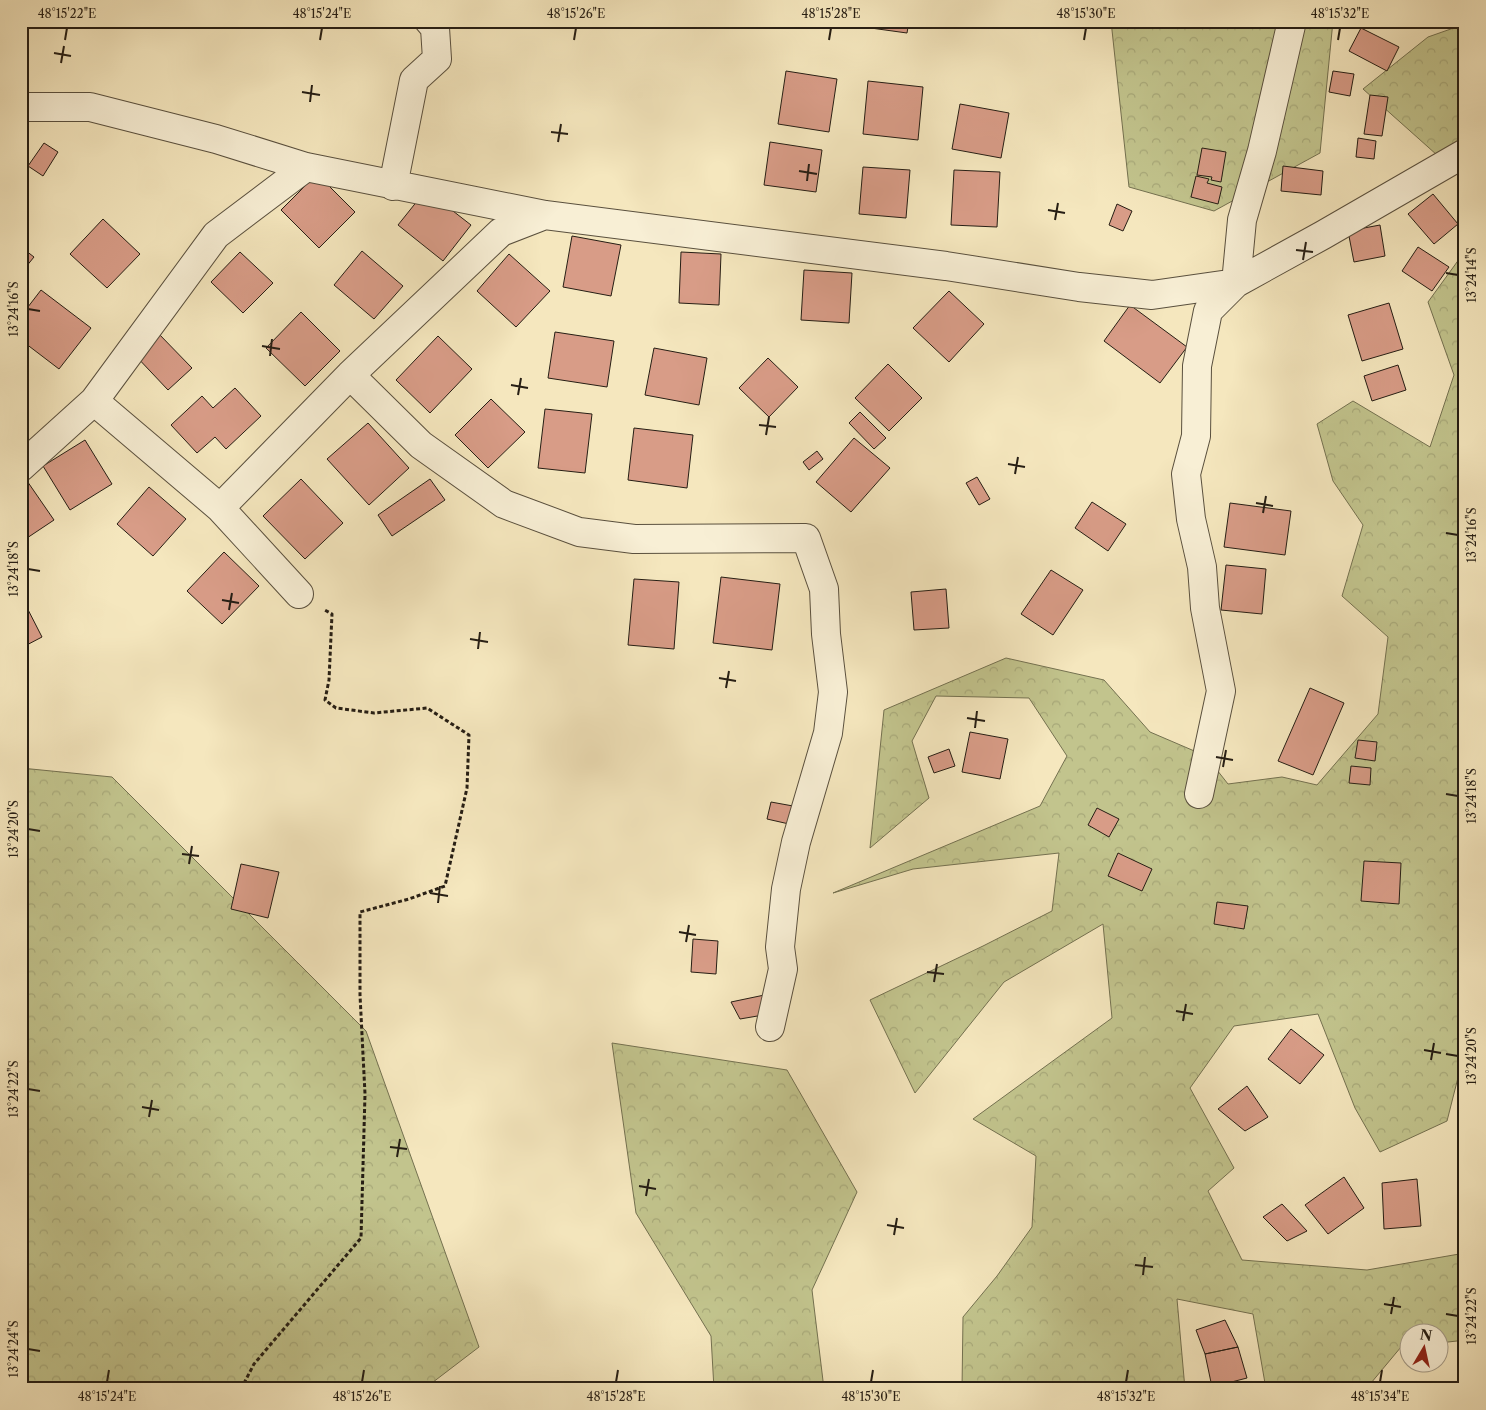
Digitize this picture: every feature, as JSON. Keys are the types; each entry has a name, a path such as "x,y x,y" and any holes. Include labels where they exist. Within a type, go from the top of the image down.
{"street":[{"path":"393,186 414,80 437,59 435,28 429,21"},
{"path":"1236,283 1242,220 1262,151 1292,21"},
{"path":"21,107 90,107 216,139 306,167 544,215 946,266 1079,287 1152,295 1236,283"},
{"path":"1199,794 1220,691 1205,608 1202,567 1191,519 1186,474 1196,436 1197,366 1208,311 1236,283 1324,235 1465,153"},
{"path":"21,467 94,401 216,235 306,167"},
{"path":"220,508 350,375 502,232 544,215"},
{"path":"350,375 421,445 504,504 579,532 634,538 806,538 824,589 826,634 833,692 828,733 796,842 786,888 780,947 783,969 770,1027"},
{"path":"94,401 220,508 299,594"}],"path":[{"path":"241,1389 254,1364 360,1238 365,1094 360,995 360,912 409,899 445,886 467,788 469,735 427,708 374,713 336,708 325,700 329,680 332,614 299,594"}],"green space":[{"path":"1111,21 1333,21 1320,153 1214,211 1129,187"},
{"path":"1465,24 1465,180 1363,89 1428,37"},
{"path":"1465,251 1465,1050 1447,1121 1380,1152 1355,1108 1318,1014 1234,1026 1190,1088 1234,1168 1208,1191 1242,1260 1367,1270 1465,1253 1465,1337 1457,1341 1448,1342 1448,1322 1398,1322 1398,1351 1366,1389 1266,1389 1253,1314 1177,1299 1185,1389 962,1389 963,1317 997,1276 1032,1227 1036,1156 973,1119 1112,1018 1103,924 1004,982 915,1093 870,1000 1052,911 1059,853 913,869 833,893 1040,806 1067,756 1029,698 936,696 912,741 929,798 870,848 884,710 1006,658 1104,680 1150,732 1206,756 1228,784 1282,777 1317,785 1378,714 1388,637 1342,596 1363,525 1333,481 1317,424 1353,401 1430,447 1454,375 1428,302"},
{"path":"21,768 112,777 366,1031 479,1347 424,1389 21,1389"},
{"path":"612,1043 787,1070 857,1192 812,1290 824,1389 714,1389 711,1336 636,1213"}],"building":[{"path":"849,21 909,21 907,33 849,25"},
{"path":"1430,21 1443,21 1435,28"},
{"path":"1361,28 1399,47 1387,71 1349,51"},
{"path":"786,71 837,79 829,132 778,124"},
{"path":"1333,71 1354,74 1350,96 1329,92"},
{"path":"868,81 923,87 918,140 863,134"},
{"path":"1370,95 1388,97 1382,136 1364,134"},
{"path":"960,104 1009,113 1001,158 952,149"},
{"path":"1358,138 1376,141 1374,159 1356,157"},
{"path":"770,142 822,150 816,192 764,185"},
{"path":"44,143 58,152 43,176 28,166"},
{"path":"1202,148 1226,152 1221,182 1211,180 1212,177 1197,175"},
{"path":"1283,166 1323,171 1321,195 1281,191"},
{"path":"863,167 910,170 906,218 859,214"},
{"path":"954,170 1000,172 997,227 951,225"},
{"path":"317,174 355,212 319,248 281,210"},
{"path":"1196,176 1209,179 1207,183 1222,187 1218,204 1191,197"},
{"path":"426,190 471,225 443,261 398,225"},
{"path":"1433,194 1458,224 1434,244 1408,214"},
{"path":"1117,204 1132,211 1123,231 1109,225"},
{"path":"103,219 140,254 107,288 70,254"},
{"path":"1380,225 1385,256 1354,262 1348,231"},
{"path":"572,236 621,245 611,296 563,287"},
{"path":"21,247 34,257 21,273"},
{"path":"1418,247 1449,267 1432,291 1402,271"},
{"path":"362,251 403,286 374,319 334,285"},
{"path":"240,252 273,283 243,313 211,282"},
{"path":"681,252 721,254 719,305 679,303"},
{"path":"509,254 550,291 516,327 477,291"},
{"path":"804,270 852,273 849,323 801,320"},
{"path":"41,290 91,328 59,369 21,340 21,316"},
{"path":"949,291 984,324 949,362 913,328"},
{"path":"1389,303 1403,349 1362,361 1348,315"},
{"path":"1130,305 1187,347 1160,383 1104,341"},
{"path":"301,312 340,351 305,386 266,348"},
{"path":"157,332 192,368 168,390 134,354"},
{"path":"555,332 614,341 607,387 548,378"},
{"path":"438,336 472,369 430,413 396,380"},
{"path":"654,348 707,358 699,405 645,395"},
{"path":"768,358 798,387 769,417 739,388"},
{"path":"888,364 922,398 889,431 855,398"},
{"path":"1398,365 1406,390 1372,401 1364,376"},
{"path":"235,388 261,416 226,449 215,437 197,453 171,425 202,396 213,408"},
{"path":"491,399 525,432 488,468 455,435"},
{"path":"545,409 592,414 585,473 538,468"},
{"path":"860,412 886,438 874,449 849,423"},
{"path":"368,423 409,468 369,505 327,459"},
{"path":"634,428 693,435 687,488 628,480"},
{"path":"854,438 890,468 851,512 816,482"},
{"path":"85,440 112,484 70,510 43,466"},
{"path":"817,451 823,459 809,470 803,462"},
{"path":"977,477 990,499 979,505 966,483"},
{"path":"25,478 54,520 21,542 21,481"},
{"path":"301,479 343,523 305,559 263,516"},
{"path":"430,479 445,500 392,536 378,515"},
{"path":"149,487 186,519 153,556 117,524"},
{"path":"1092,502 1126,524 1108,551 1075,528"},
{"path":"1230,503 1291,511 1285,555 1224,547"},
{"path":"224,552 259,586 222,624 187,591"},
{"path":"1226,565 1266,569 1262,614 1221,610"},
{"path":"1051,570 1083,590 1053,635 1021,614"},
{"path":"721,577 780,584 772,650 713,643"},
{"path":"634,579 679,582 674,649 628,645"},
{"path":"946,589 949,628 914,630 911,592"},
{"path":"21,596 42,637 21,648"},
{"path":"1310,688 1344,703 1313,775 1278,761"},
{"path":"970,732 1008,739 1000,779 962,772"},
{"path":"1358,740 1377,742 1375,761 1355,758"},
{"path":"949,749 955,766 934,773 928,757"},
{"path":"1351,766 1371,768 1370,785 1349,783"},
{"path":"771,802 793,806 789,824 767,819"},
{"path":"1097,808 1119,819 1109,837 1088,825"},
{"path":"1118,853 1152,869 1142,891 1108,876"},
{"path":"1364,861 1401,863 1399,904 1361,901"},
{"path":"241,864 279,872 268,918 231,909"},
{"path":"1217,902 1248,906 1244,929 1214,924"},
{"path":"693,939 718,941 716,974 691,972"},
{"path":"774,993 775,1013 740,1019 731,1002"},
{"path":"1291,1029 1324,1055 1300,1084 1268,1059"},
{"path":"1247,1086 1268,1117 1245,1131 1218,1109"},
{"path":"1344,1177 1364,1208 1328,1234 1305,1205"},
{"path":"1417,1179 1421,1226 1384,1229 1382,1183"},
{"path":"1282,1204 1307,1231 1287,1241 1263,1217"},
{"path":"1225,1320 1238,1347 1205,1354 1196,1330"},
{"path":"1238,1347 1247,1378 1212,1387 1205,1354"}]}
